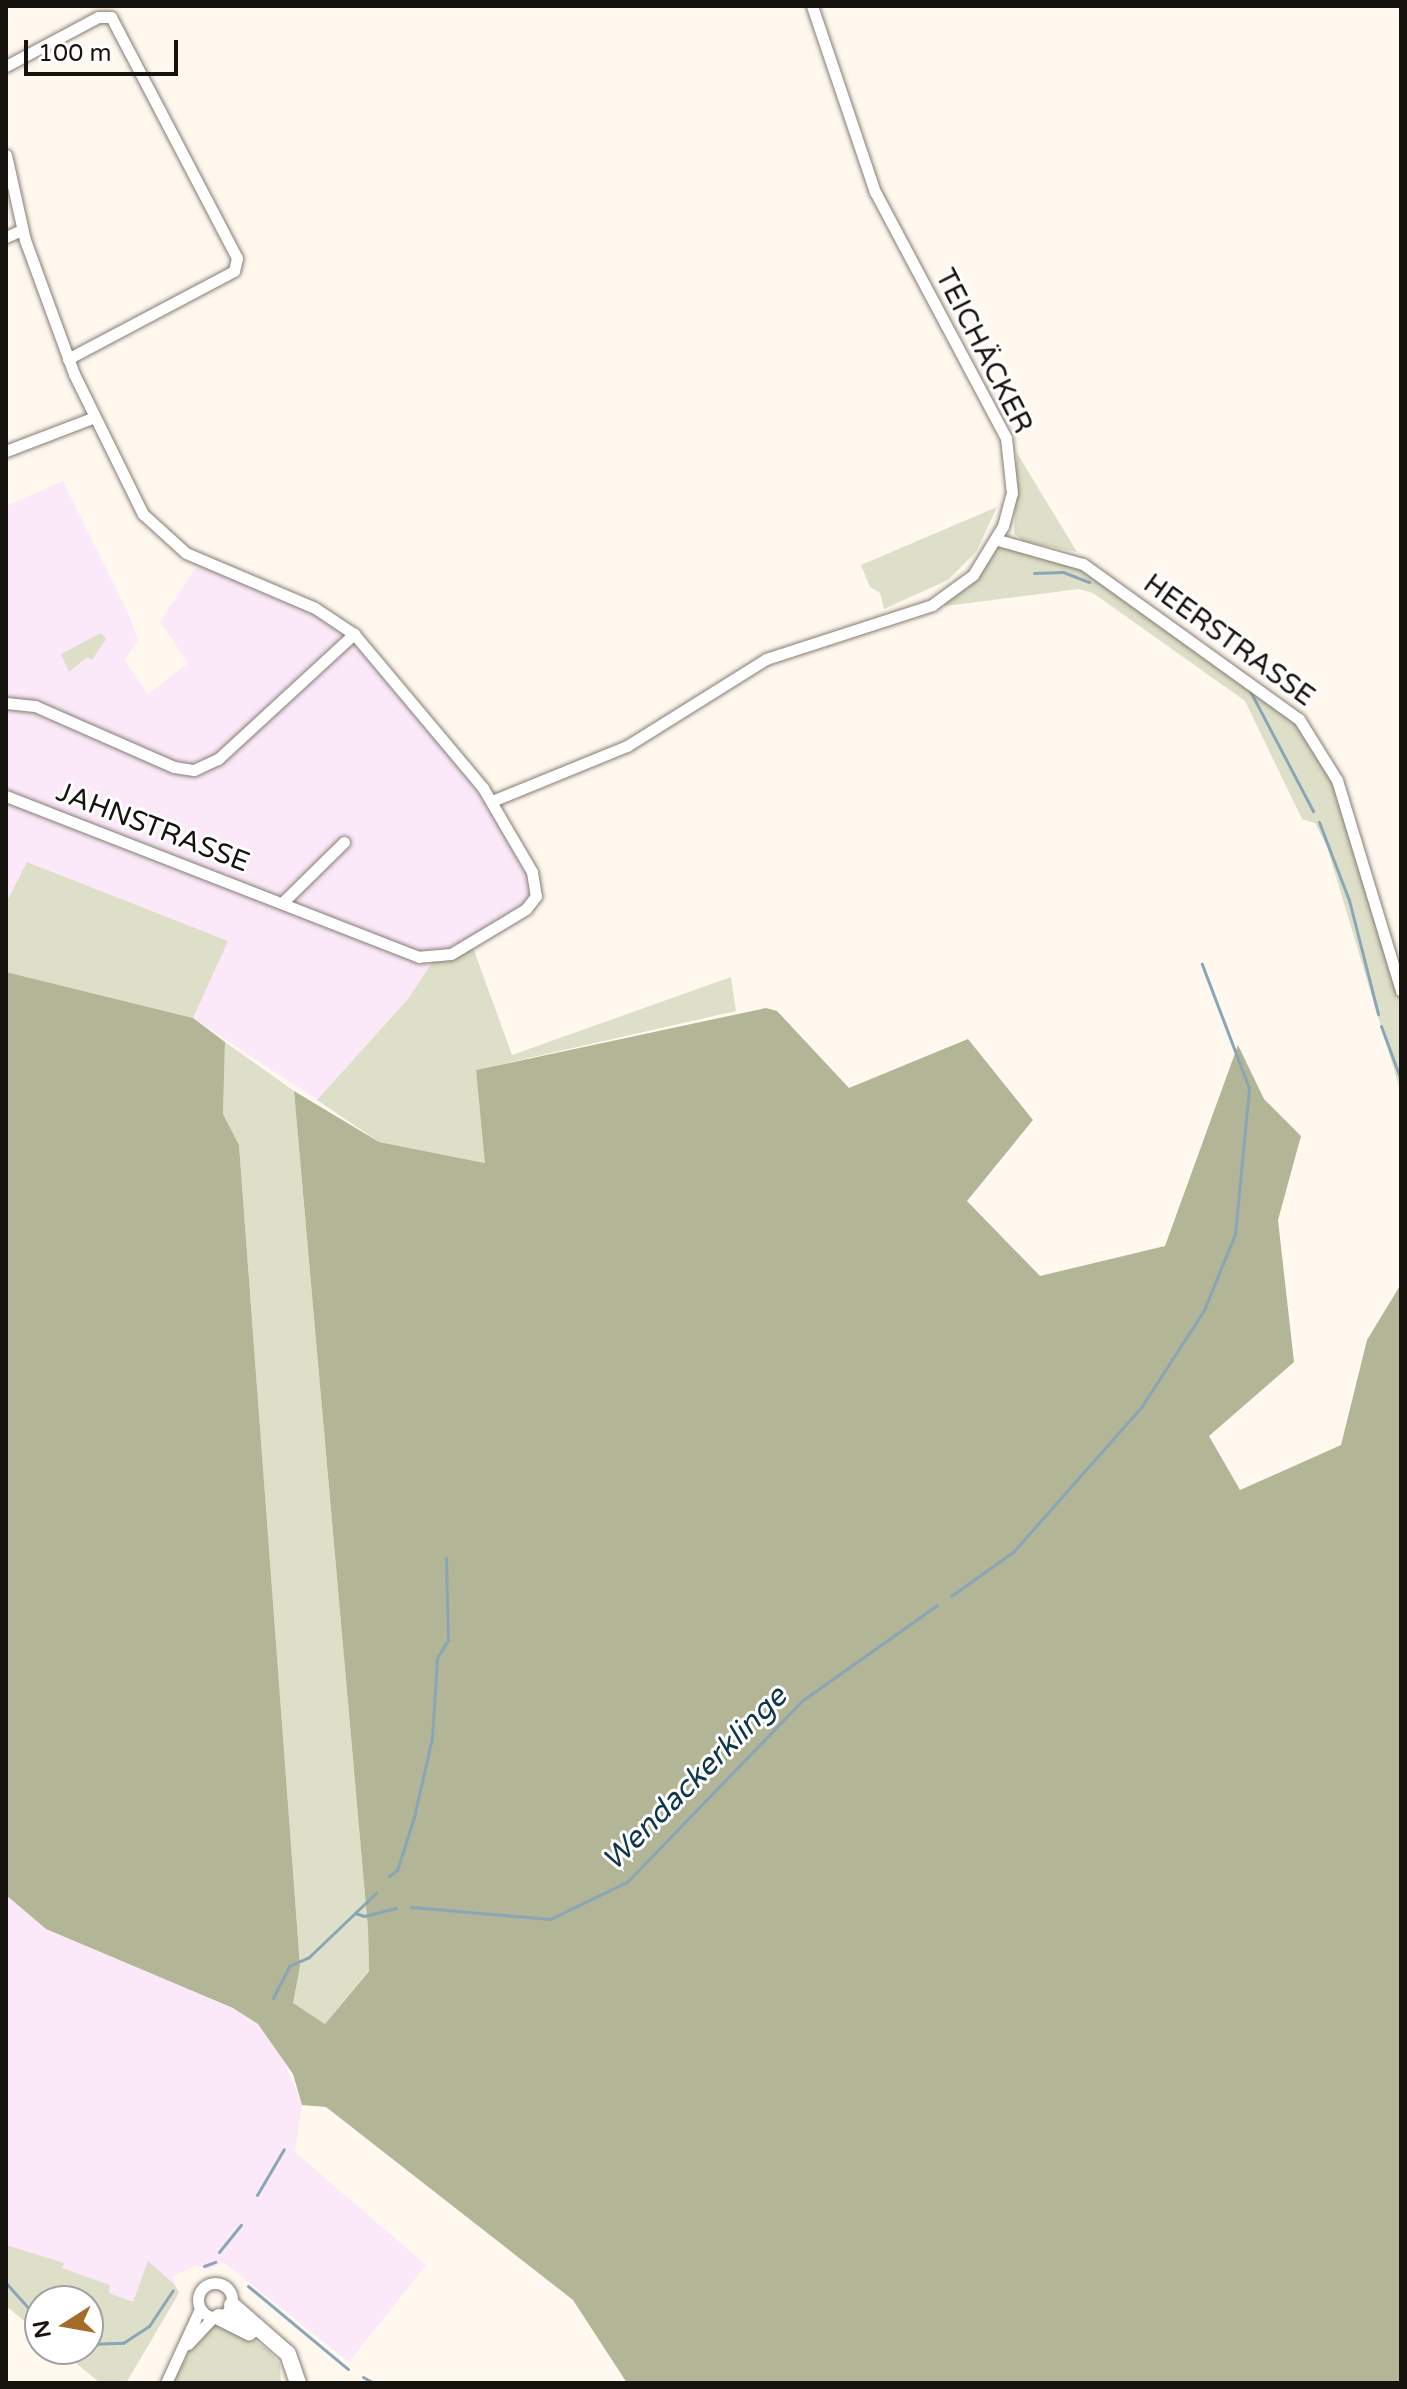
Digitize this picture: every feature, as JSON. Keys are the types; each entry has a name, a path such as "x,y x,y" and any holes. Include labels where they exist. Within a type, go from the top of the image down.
{"highway":[{"path":"232,2305 288,2354 298,2383"},
{"path":"216,2317 233,2321 278,2354 287,2383"}],"street":[{"name":"TEICHÄCKER","path":"492,801 627,746 766,659 932,605 973,575 998,540 1012,493 1006,438 875,192 812,6"},
{"path":"6,66 108,15 234,250 237,266 68,359"},
{"path":"6,155 22,230 68,359 92,418 137,505 175,546 315,608 354,634 492,801"},
{"path":"6,237 22,230"},
{"path":"6,451 92,418"},
{"name":"HEERSTRASSE","path":"998,540 1075,559 1299,719 1337,780 1401,991"},
{"path":"6,703 35,706 174,767 194,770 218,759 354,634"},
{"name":"JAHNSTRASSE","path":"6,796 419,957 435,958 494,928 536,896 532,872 492,801"},
{"path":"282,903 344,842"},
{"path":"166,2383 200,2309 199,2294 211,2284 225,2286 232,2305 185,2347"},
{"path":"200,2309 216,2317"}],"shaded area":[{"path":"63,481 130,617 138,641 124,660 148,694 188,663 160,622 200,561 329,615 449,744 532,872 531,905 435,958 408,999 317,1100 193,1018 227,941 28,862 6,903 6,506"},
{"path":"6,1895 46,1929 233,2008 258,2024 279,2048 302,2105 295,2152 426,2265 349,2362 223,2262 209,2270 195,2265 173,2277 179,2293 126,2383 104,2363 104,2285 24,2286 6,2270"}],"green space":[{"path":"1017,453 1077,552 1026,542 1014,534"},
{"path":"997,507 976,552 948,580 884,609 880,593 870,587 861,565"},
{"path":"998,540 1067,557 1287,706 1322,749 1401,991 1401,1093 1327,847 1315,823 1302,819 1245,701 1093,593 1079,589 945,606 941,600"},
{"path":"101,633 106,639 92,660 87,657 69,672 61,654"},
{"path":"27,862 228,941 193,1018 6,972 6,903"},
{"path":"471,942 512,1055 731,977 736,1011 476,1070 486,1163 379,1142 317,1100 408,999 435,958"},
{"path":"6,972 193,1018 225,1042 223,1114 239,1145 300,1966 293,2003 325,2024 369,1971 368,1929 294,1091 379,1142 485,1163 476,1070 766,1008 777,1011 849,1088 968,1039 1033,1120 967,1201 1040,1276 1165,1246 1238,1045 1264,1099 1301,1136 1278,1220 1294,1362 1209,1436 1240,1490 1341,1445 1367,1340 1401,1284 1401,2383 627,2383 573,2300 326,2107 302,2105 293,2074 258,2024 233,2008 46,1929 6,1895"},
{"path":"225,1042 294,1091 368,1929 369,1970 325,2024 292,2003 300,1966 239,1145 223,1114"},
{"path":"6,2245 64,2263 62,2268 110,2285 109,2293 133,2302 148,2261 174,2284 179,2293 126,2383 100,2383 78,2365 104,2365 104,2285 24,2285 24,2321 6,2306"},
{"path":"215,2324 236,2327 270,2352 280,2364 281,2383 173,2383 190,2349"}],"waterway":[{"path":"1034,573 1063,572 1089,582"},
{"path":"1249,689 1313,811"},
{"path":"1319,822 1349,900 1378,1014"},
{"name":"Wendackerklinge","path":"951,1596 1013,1552 1142,1406 1204,1310 1235,1234 1249,1088 1202,964"},
{"path":"1381,1026 1401,1080"},
{"path":"389,1876 397,1870 414,1817 432,1738 437,1658 448,1640 446,1558"},
{"name":"Wendackerklinge","path":"411,1907 550,1919 627,1882 803,1700 937,1605"},
{"path":"356,1912 376,1893"},
{"name":"Wendackerklinge","path":"273,1998 289,1966 309,1957 355,1913 364,1916 396,1908"},
{"name":"Wendackerklinge","path":"257,2195 284,2149"},
{"name":"Wendackerklinge","path":"219,2252 241,2225"},
{"path":"204,2266 215,2262"},
{"path":"6,2283 24,2303"},
{"path":"248,2286 348,2369"},
{"path":"104,2344 123,2343 149,2326 173,2290"},
{"path":"363,2377 374,2383"}]}
